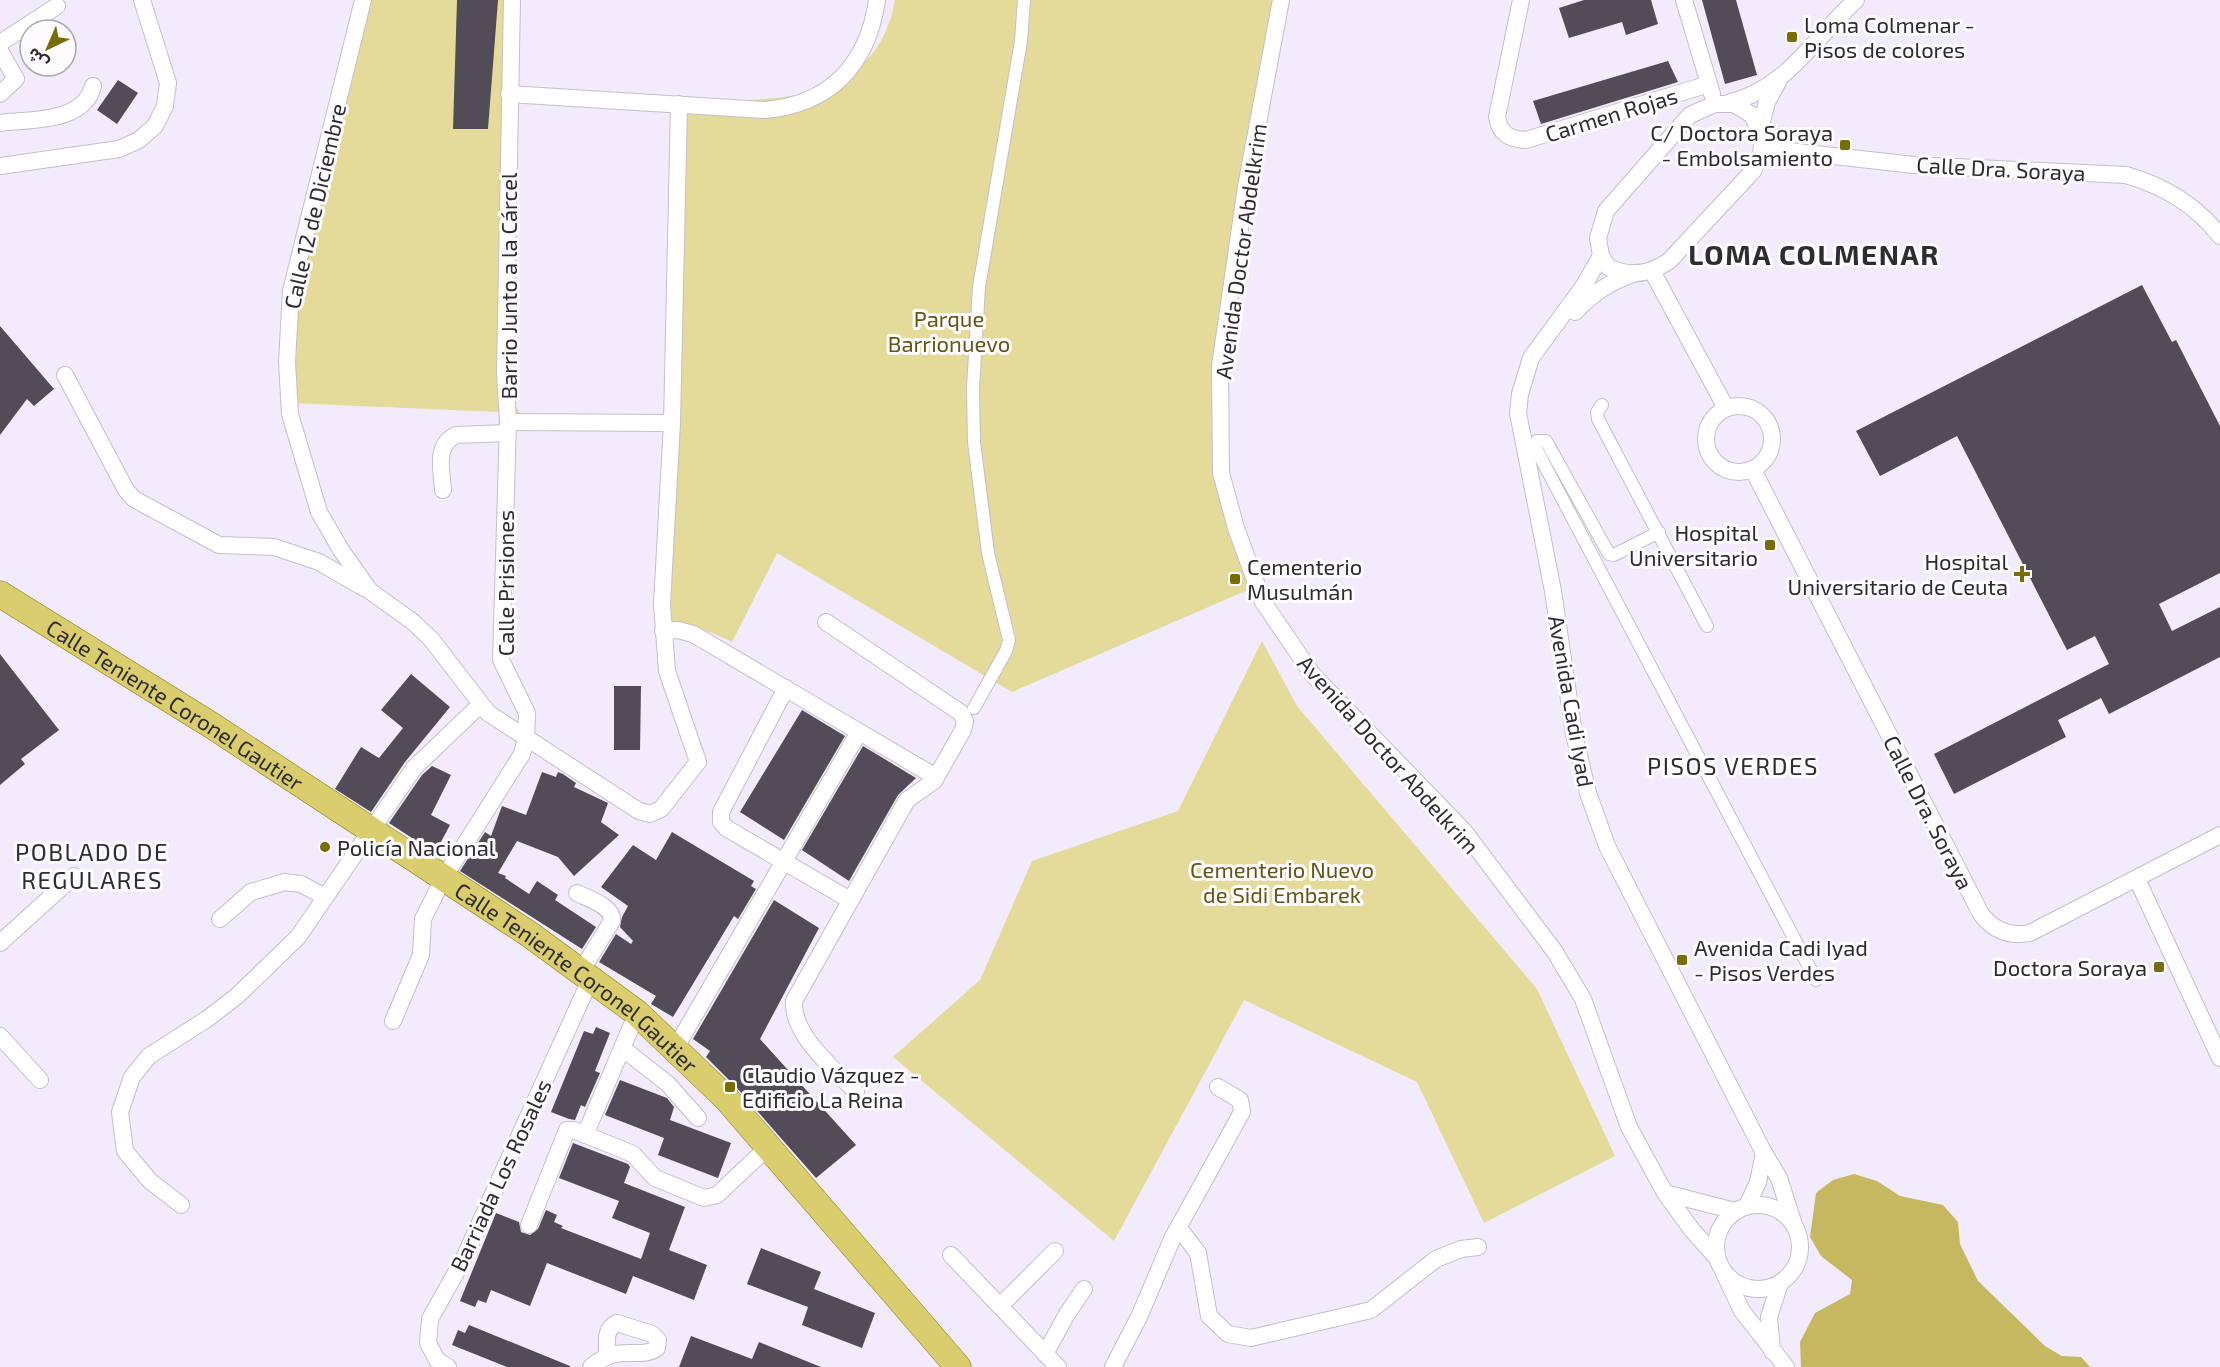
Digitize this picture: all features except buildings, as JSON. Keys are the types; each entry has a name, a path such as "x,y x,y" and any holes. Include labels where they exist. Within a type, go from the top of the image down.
{"main road":[{"name":"Calle Teniente Coronel Gautier","path":"0,594 183,707 586,975 637,1013 676,1047 726,1098 958,1367"}],"street":[{"path":"0,166 119,149 139,140 155,126 165,106 168,83 142,0"},
{"name":"Calle 12 de Diciembre","path":"363,0 291,291 286,362 290,414 319,512 340,550 370,591 413,622 431,639 480,705 526,740"},
{"name":"Barrio Junto a la Cárcel","path":"512,0 505,374 508,427 672,423"},
{"path":"509,94 780,109 823,93 848,72 858,58 873,26 877,0"},
{"path":"974,708 1006,651 1009,640 988,553 974,442 973,388 979,286 1021,41 1024,0"},
{"name":"Avenida Doctor Abdelkrim","path":"1281,0 1246,187 1220,366 1221,473 1236,528 1263,602 1313,675 1464,831 1555,952 1582,999 1629,1127 1665,1193 1720,1264 1742,1311 1786,1367"},
{"name":"Carmen Rojas","path":"1521,0 1497,117 1501,130 1513,139 1534,138 1709,84"},
{"path":"1684,0 1709,84 1719,104"},
{"path":"1633,274 1608,267 1601,256 1598,238 1606,210 1690,115 1756,94 1780,79 1856,0"},
{"path":"0,43 57,6"},
{"path":"0,51 16,79 0,94"},
{"path":"1760,129 1767,102 1780,79"},
{"path":"0,123 74,112 87,102 93,86"},
{"path":"393,1021 421,955 423,919 443,879 522,754 526,740 644,813 661,810 698,762 667,670 663,631 663,577 672,423 679,104"},
{"path":"1719,104 1734,104 1748,110 1760,129 1763,148 1753,171 1669,261 1652,271 1726,408"},
{"name":"Calle Dra. Soraya","path":"1763,148 1914,165 2126,175 2145,180 2180,198 2196,210 2220,236"},
{"name":"Avenida Cadi Iyad","path":"1601,256 1583,287 1531,358 1520,394 1518,413 1553,591 1576,744 1588,793 1607,846 1764,1153 1779,1178 1794,1225"},
{"name":"Avenida Cadi Iyad","path":"1531,358 1594,292 1612,281 1652,271"},
{"path":"65,375 126,490 134,499 219,545 274,547 319,562 370,591"},
{"path":"1602,405 1598,412 1598,419 1707,626"},
{"path":"1744,406 1753,409 1768,421 1772,430 1773,439 1768,458 1753,470 1743,473 1722,468 1708,453 1706,432 1717,414 1726,408 1744,406"},
{"path":"443,490 441,452 450,438 456,435 508,427"},
{"name":"Calle Prisiones","path":"508,427 501,660 527,713 526,740"},
{"path":"1659,532 1614,555 1610,554 1546,441 1537,441 1535,447 1816,980"},
{"name":"Calle Dra. Soraya","path":"1753,470 1986,921 2006,933 2030,933 2220,836"},
{"path":"826,622 964,717 963,730 936,777 929,786 907,800 797,993 794,1010 801,1032 856,1092"},
{"path":"663,631 678,630 693,634 936,777"},
{"path":"786,688 720,817 726,828 782,863 850,900"},
{"path":"181,1205 150,1181 125,1151 119,1124 126,1088 139,1065 149,1056 207,1019 258,978 298,937 414,768 480,705"},
{"path":"676,1047 859,732"},
{"path":"0,943 74,876"},
{"path":"2137,879 2220,1058"},
{"path":"220,919 251,892 285,882 301,884 326,897"},
{"name":"Barriada Los Rosales","path":"448,1367 437,1360 428,1343 430,1319 464,1258 586,975 612,921 607,908 577,893"},
{"path":"585,1135 637,1013"},
{"path":"0,1036 40,1080"},
{"path":"622,1048 668,1084 698,1118"},
{"path":"1113,1367 1139,1317 1179,1228 1242,1112 1240,1100 1218,1087"},
{"path":"529,1225 565,1132 571,1129 633,1154 655,1178 704,1198 717,1195 768,1147"},
{"path":"1665,1193 1741,1209 1774,1208 1794,1225 1800,1250 1791,1274 1780,1283 1768,1288 1743,1286 1720,1264 1719,1232 1725,1220 1741,1209 1758,1182 1764,1153"},
{"path":"1179,1228 1198,1253 1209,1316 1228,1334 1244,1337 1262,1336 1371,1310 1436,1259 1461,1249 1478,1247"},
{"path":"1000,1306 1055,1251"},
{"path":"951,1255 1058,1367"},
{"path":"1773,1352 1769,1317 1780,1283"},
{"path":"1045,1354 1084,1289"},
{"path":"591,1367 607,1355"}],"green space":[{"path":"356,0 513,0 509,396 520,413 289,403 285,358"},
{"name":"Parque Barrionuevo","path":"895,0 1281,0 1266,79 1217,446 1257,586 1012,692 777,553 732,642 715,634 694,629 668,633 685,99 751,100 783,97 814,91 842,79 866,61 884,35"},
{"name":"Cementerio Nuevo de Sidi Embarek","path":"1262,641 1297,706 1537,989 1615,1156 1484,1223 1417,1082 1244,1000 1114,1241 893,1057 980,980 1032,861 1178,811"}],"shaded area":[{"path":"1854,1174 1877,1181 1900,1196 1943,1205 1958,1222 1960,1244 1978,1281 2045,1346 2062,1356 2081,1357 2090,1367 1801,1367 1800,1342 1815,1313 1850,1294 1852,1280 1821,1256 1810,1237 1816,1193 1833,1180"}],"place":[{"name":"Loma Colmenar - Pisos de colores","path":"1792,37"},
{"name":"C/ Doctora Soraya - Embolsamiento","path":"1845,145"},
{"name":"Hospital Universitario","path":"1770,545"},
{"name":"Hospital Universitario de Ceuta","path":"2022,574"},
{"name":"Cementerio Musulmán","path":"1235,579"},
{"name":"Policía Nacional","path":"325,847"},
{"name":"Avenida Cadi Iyad - Pisos Verdes","path":"1682,960"},
{"name":"Doctora Soraya","path":"2159,967"},
{"name":"Claudio Vázquez - Edificio La Reina","path":"730,1087"}],"district":[{"name":"LOMA COLMENAR","path":"1814,254"},
{"name":"PISOS VERDES","path":"1733,765"},
{"name":"POBLADO DE REGULARES","path":"92,865"}]}
